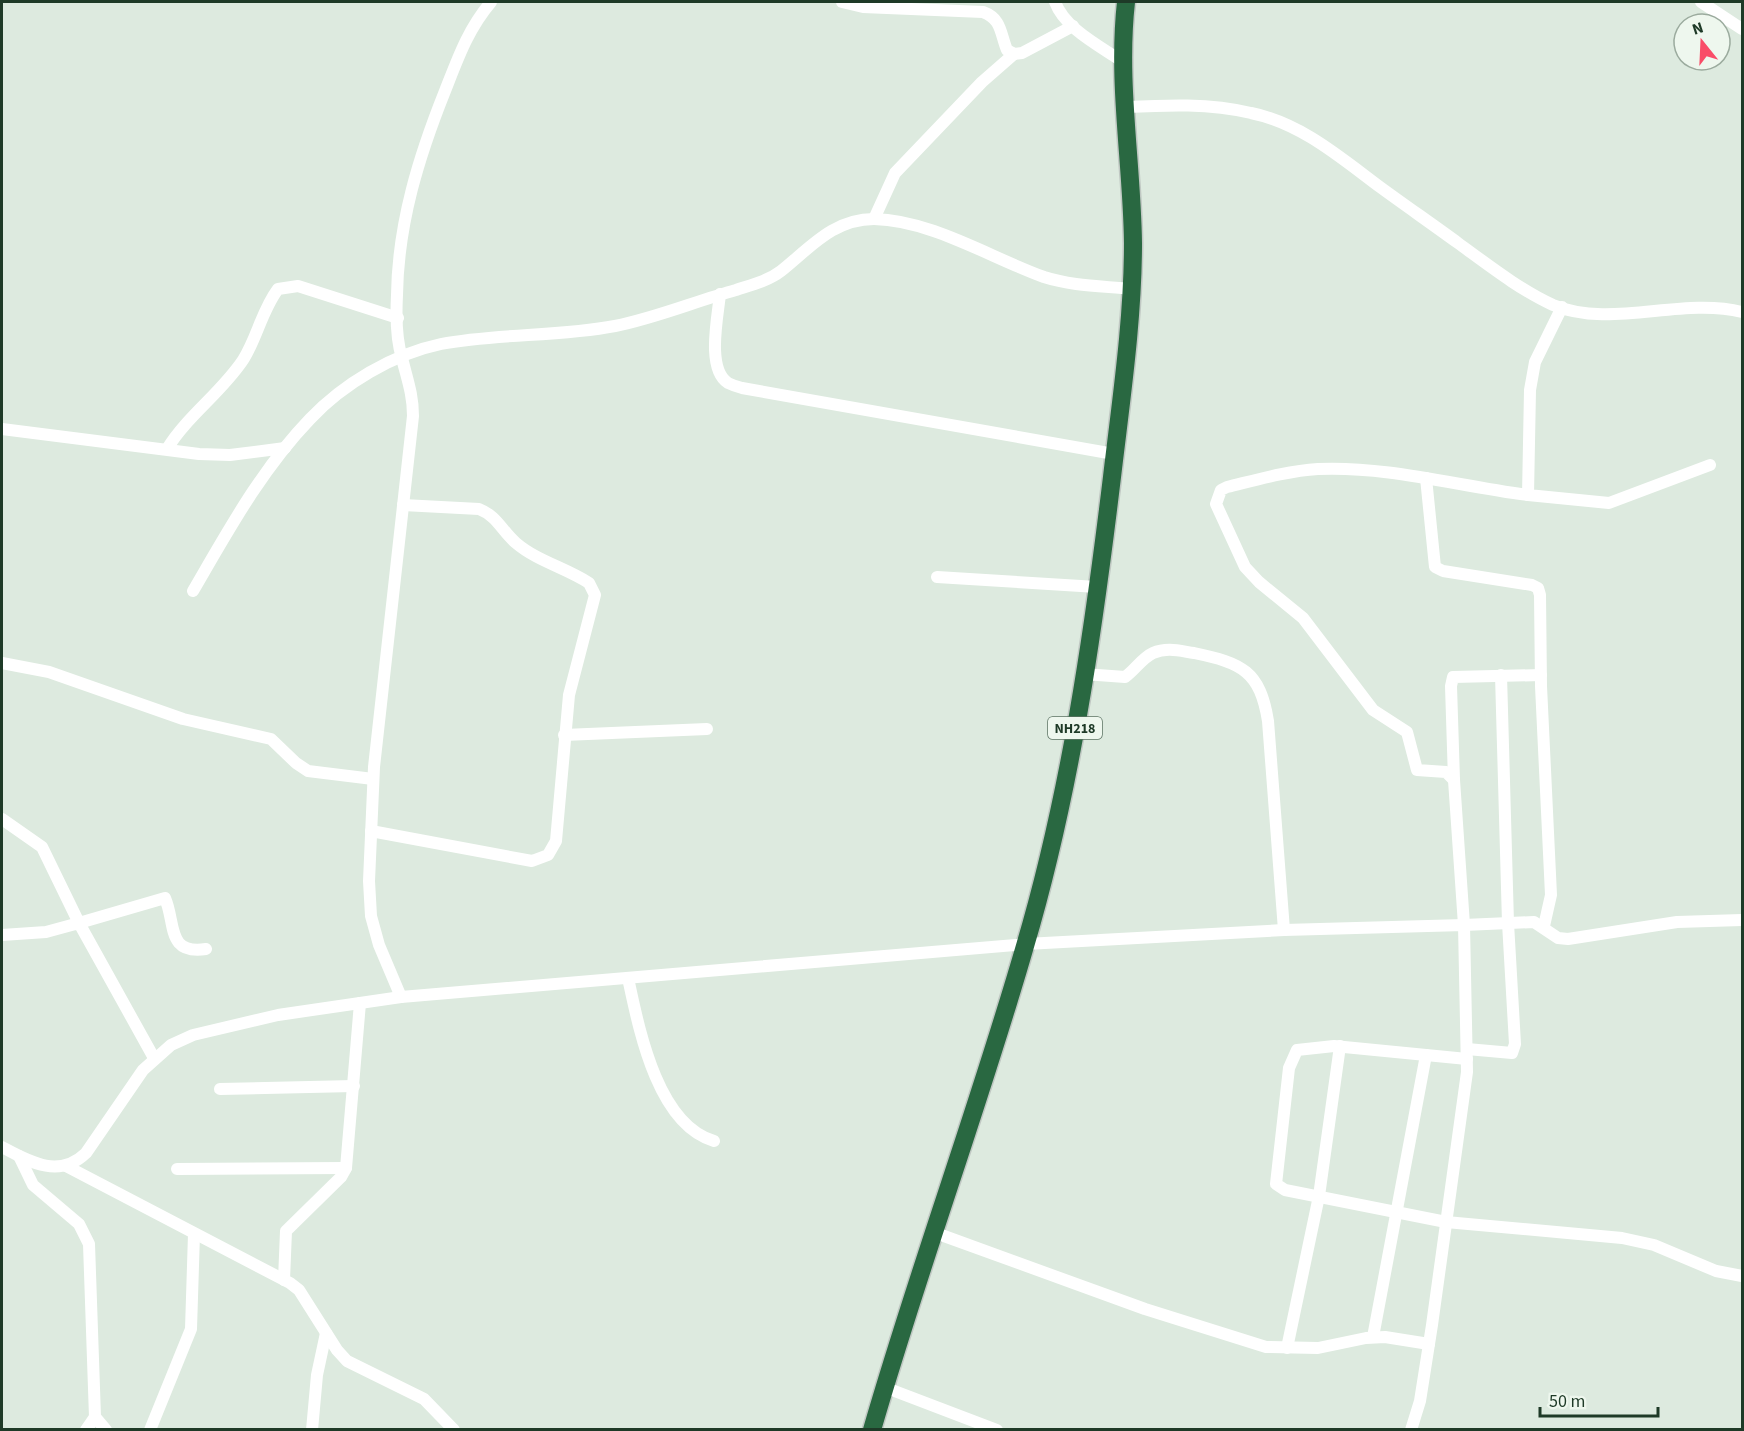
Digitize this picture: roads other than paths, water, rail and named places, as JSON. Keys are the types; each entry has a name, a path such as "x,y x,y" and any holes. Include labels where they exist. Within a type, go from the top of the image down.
{"highway":[{"name":"NH218","path":"872,1430 1026,944 1063,801 1097,587 1114,454 1131,289 1133,244 1123,62 1126,2"}],"street":[{"path":"401,998 371,916 369,881 373,779 413,396 401,358 398,318 401,245 408,197 423,144 464,41 491,2"},
{"path":"842,2 863,6 983,12 993,16 999,22 1007,50 1014,54"},
{"path":"1055,2 1065,19 1123,62"},
{"path":"1704,2 1743,29"},
{"path":"874,219 895,173 982,82 1014,54 1023,53 1073,26"},
{"path":"1125,107 1215,106 1254,113 1291,127 1333,150 1477,257 1533,294 1562,308 1591,314 1689,306 1743,312"},
{"path":"193,591 259,480 311,418 344,390 401,358 441,344 613,327 648,318 772,277 814,241 846,223 874,219 916,227 960,240 1047,278 1074,284 1131,289"},
{"path":"167,449 178,434 223,388 244,358 278,289 298,286 398,318"},
{"path":"720,294 715,339 716,360 720,374 728,383 742,388 1114,454"},
{"path":"1528,495 1530,390 1535,362 1562,308"},
{"path":"2,429 230,455 285,448"},
{"path":"1454,780 1446,772 1417,770 1413,764 1411,739 1407,732 1373,710 1303,618 1259,582 1245,567 1216,504 1217,495 1227,487 1315,469 1352,469 1426,478 1528,495 1609,503 1624,500 1710,465"},
{"path":"1426,478 1435,567 1443,571 1538,588 1541,601 1541,675 1551,895 1544,926"},
{"path":"371,831 532,861 540,860 548,855 556,841 569,695 592,612 594,595 590,583 528,552 514,542 490,514 479,510 403,505"},
{"path":"937,577 1097,587"},
{"path":"1084,674 1125,677 1148,656 1164,650 1175,650 1225,659 1242,667 1256,680 1264,696 1268,721 1284,930"},
{"path":"2,663 49,672 183,719 271,740 308,771 373,779"},
{"path":"1411,1430 1420,1401 1429,1344 1467,1054 1464,925 1454,780 1451,681 1458,675 1541,675"},
{"path":"1501,675 1508,923 1515,1050 1508,1054 1426,1055 1340,1047 1306,1047 1296,1050 1289,1068 1276,1184 1285,1190 1446,1222 1622,1238 1654,1245 1716,1271 1743,1276"},
{"path":"564,735 707,729"},
{"path":"2,819 42,847 79,923 154,1058"},
{"path":"2,935 46,932 165,898 178,943 186,949 206,949"},
{"path":"2,1147 39,1165 66,1166 77,1162 143,1070 154,1058 171,1046 194,1035 278,1015 360,1003 1026,944 1284,930 1534,922 1544,926 1558,938 1568,939 1677,922 1743,920"},
{"path":"628,978 638,1026 664,1094 690,1128 702,1138 714,1141"},
{"path":"284,1280 286,1231 341,1177 346,1168 360,1003"},
{"path":"1287,1348 1319,1196 1340,1047"},
{"path":"1373,1337 1426,1055"},
{"path":"220,1089 354,1086"},
{"path":"19,1156 33,1185 79,1224 89,1244 95,1417 86,1430"},
{"path":"66,1166 299,1290 347,1361 424,1399 454,1430"},
{"path":"177,1169 346,1168"},
{"path":"933,1232 1145,1309 1266,1347 1318,1348 1373,1337 1429,1344"},
{"path":"150,1430 191,1329 194,1234"},
{"path":"312,1430 317,1375 326,1333"},
{"path":"884,1387 997,1430"},
{"path":"95,1417 106,1430"}]}
